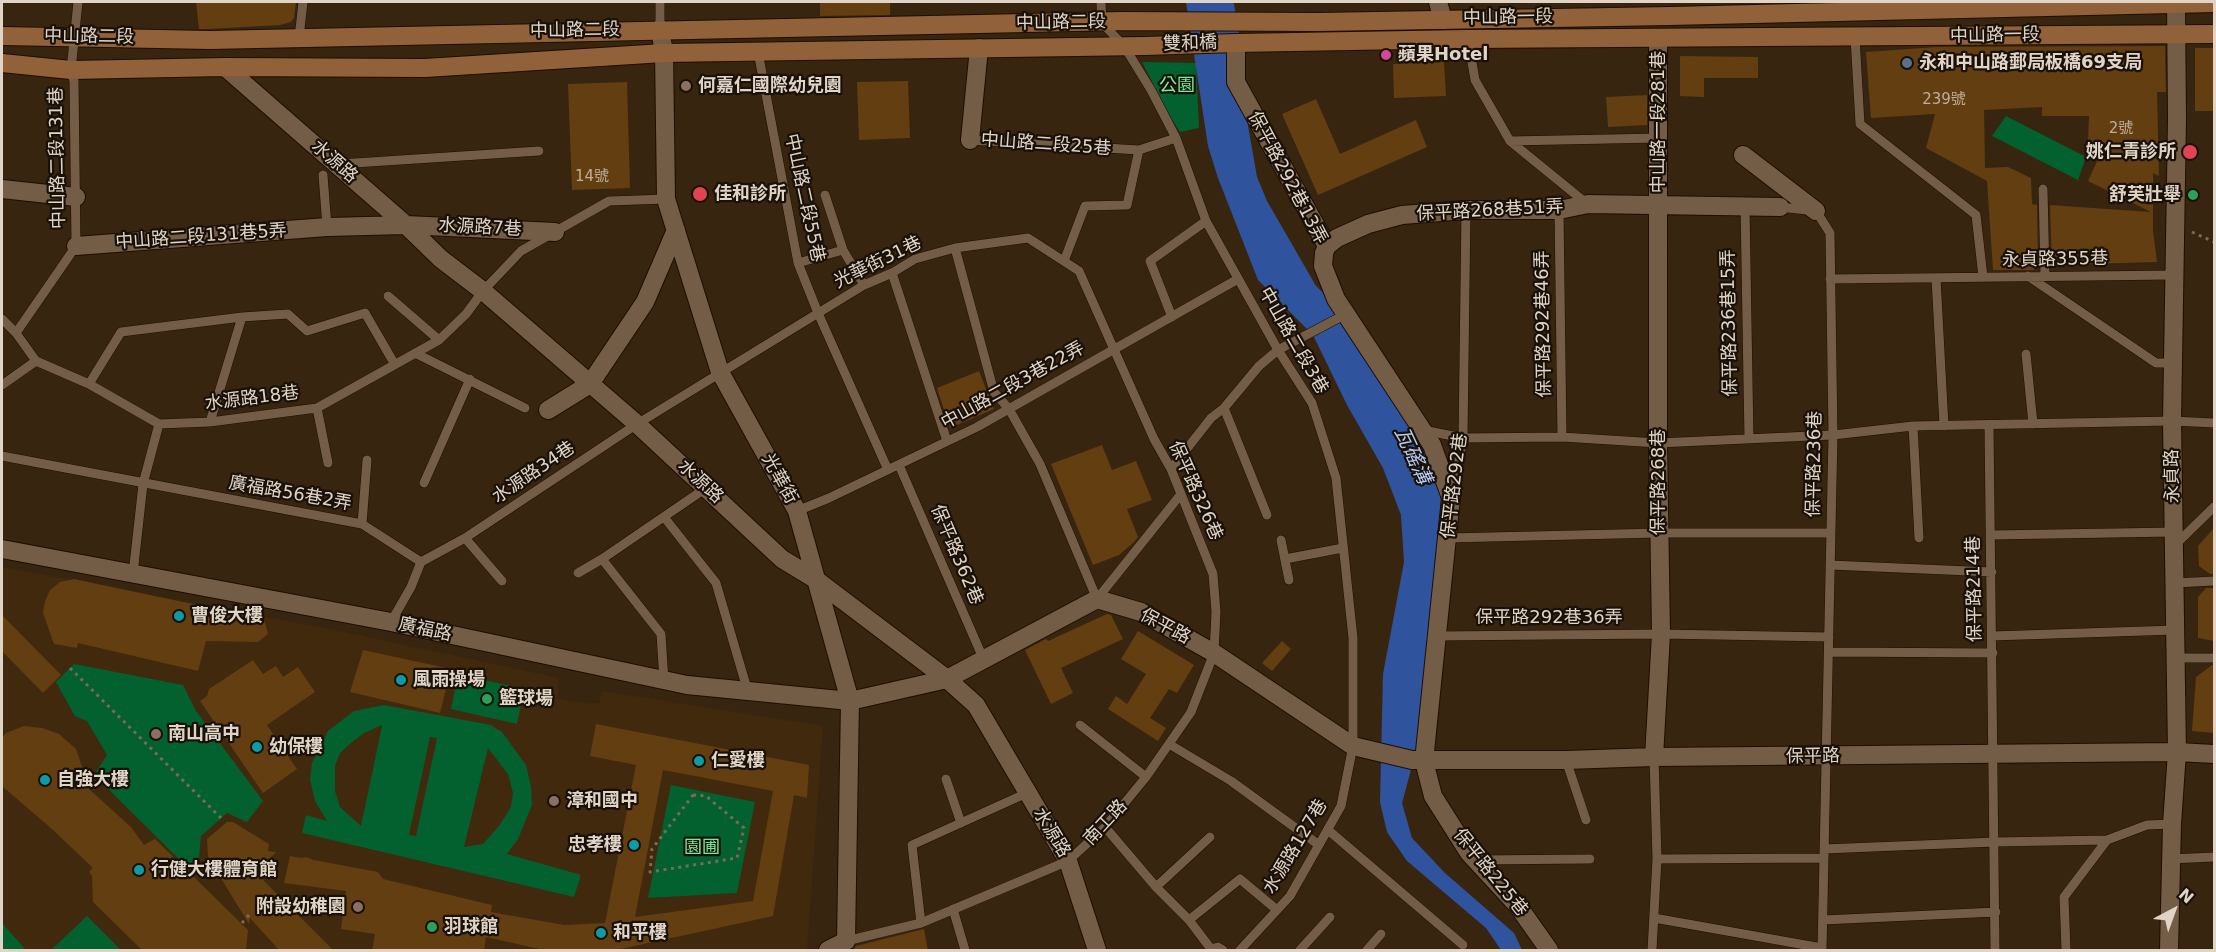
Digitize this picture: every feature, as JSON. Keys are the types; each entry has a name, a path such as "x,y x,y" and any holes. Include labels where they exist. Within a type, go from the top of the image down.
{"street":[{"path":"1438,2 1443,20"},
{"name":"永貞路","path":"2169,951 2170,859 2177,752 2172,421 2178,34 2176,3"},
{"name":"中山路一段","path":"1234,21 1443,20 1638,9 1970,10 2214,3"},
{"path":"1638,9 1658,38"},
{"path":"1658,38 1670,9"},
{"name":"雙和橋","path":"1148,22 1234,21"},
{"name":"中山路二段","path":"2,36 210,40 660,29 1148,22"},
{"name":"光華街","path":"660,29 664,53 666,199 720,372 797,511 850,701 846,941"},
{"name":"中山路一段","path":"1236,43 1468,39 2214,34"},
{"name":"中山路一段281巷","path":"1658,38 1659,207"},
{"name":"雙和橋","path":"1144,46 1236,43"},
{"name":"保平路292巷13弄","path":"1236,43 1236,82 1327,246 1323,266 1336,299 1432,445 1451,498"},
{"name":"中山路二段","path":"2,63 71,70 225,67 425,68 664,53 1144,46"},
{"name":"中山路二段25巷","path":"970,140 978,48"},
{"name":"水源路","path":"225,67 329,170 406,225 441,259 483,291 637,424 782,559 815,579 947,679 976,705 1068,861 1097,951"},
{"path":"1743,155 1816,211"},
{"path":"2,189 76,197"},
{"name":"保平路268巷51弄","path":"1327,246 1337,238 1368,224 1402,215 1466,210 1559,210 1588,204 1659,207 1780,207"},
{"name":"保平路268巷","path":"1654,757 1661,634 1658,444 1659,207"},
{"name":"水源路7巷","path":"327,228 406,225 555,232"},
{"name":"中山路二段131巷5弄","path":"76,246 327,228"},
{"path":"548,410 590,384 645,302 676,230"},
{"name":"保平路292巷","path":"1418,760 1437,636 1451,498"},
{"name":"廣福路","path":"2,549 392,622 664,681 748,692 850,701"},
{"path":"850,701 947,679 1097,599"},
{"name":"保平路","path":"1097,599 1141,612 1214,653 1359,747 1418,760 1825,757 1992,753 2177,752 2214,754"},
{"name":"保平路225巷","path":"1418,760 1433,796 1475,860 1518,906 1549,951"},
{"name":"南工路","path":"828,951 846,941"}],"lane":[{"name":"中山路二段131巷","path":"16,333 76,246 74,81 71,70 78,2"},
{"path":"299,38 303,2"},
{"path":"660,2 660,29"},
{"path":"1101,2 1102,22"},
{"name":"中山路二段3巷","path":"1102,22 1124,46 1151,90 1176,138 1206,220 1278,350 1311,403 1315,414 1336,478 1353,638 1359,747"},
{"path":"1855,37 1860,124 1976,215 1983,277"},
{"path":"1468,39 1475,80 1510,141 1588,204"},
{"name":"中山路二段55巷","path":"758,52 798,263 888,470"},
{"name":"中山路二段25巷","path":"970,140 1139,150 1176,138"},
{"path":"1510,141 1659,138"},
{"path":"1064,261 1085,206 1127,205 1139,150"},
{"path":"327,228 329,170 539,151"},
{"path":"2043,189 2045,276"},
{"path":"825,195 843,250 864,285"},
{"name":"水源路18巷","path":"159,424 210,422 317,408 394,363 439,340 521,251 609,201 666,199"},
{"name":"保平路236巷15弄","path":"1745,206 1749,439"},
{"path":"1780,207 1816,211"},
{"name":"保平路292巷","path":"1451,498 1463,438 1466,210"},
{"name":"保平路292巷46弄","path":"1559,210 1562,437"},
{"name":"保平路236巷","path":"1816,211 1830,233 1833,435 1822,949"},
{"path":"1172,317 1150,261 1206,220"},
{"name":"光華街31巷","path":"720,372 864,285 892,273 915,259 956,248 1028,238 1079,271 1114,350"},
{"path":"956,248 994,392 1009,409 1040,464 1097,599 1181,494"},
{"path":"798,263 843,250"},
{"path":"892,273 947,441"},
{"name":"永貞路355巷","path":"1830,279 2174,275"},
{"path":"2028,276 2156,363 2172,363"},
{"path":"1936,278 1944,426"},
{"name":"中山路二段3巷22弄","path":"797,511 899,465 1009,409 1239,279"},
{"path":"388,296 439,340"},
{"path":"89,384 121,332 242,317 288,314 307,331 365,313 394,363"},
{"path":"1171,469 1211,418 1224,408 1260,366 1278,350 1346,314"},
{"path":"210,422 242,317"},
{"path":"2,319 16,333 36,361 89,384 159,424 142,484 133,574"},
{"name":"保平路326巷","path":"1114,350 1154,439 1171,469 1213,574 1216,612 1214,653"},
{"path":"415,353 525,408"},
{"path":"2026,354 2033,423"},
{"path":"2,385 36,361"},
{"name":"水源路34巷","path":"421,562 465,538 720,372"},
{"path":"424,483 469,379"},
{"path":"317,408 328,463"},
{"path":"1224,408 1267,515"},
{"path":"1423,430 1463,438 1562,437 1658,444 1833,435 1913,426 2172,421 2214,423"},
{"name":"保平路214巷","path":"1989,424 1995,951"},
{"path":"1913,426 1919,538"},
{"name":"廣福路56巷2弄","path":"2,456 362,524 421,562"},
{"path":"362,524 367,460"},
{"name":"保平路362巷","path":"899,465 983,658"},
{"path":"578,573 602,560 706,488"},
{"path":"1991,535 2175,539 2214,507"},
{"path":"664,517 716,583 748,692"},
{"path":"1448,538 1830,532"},
{"path":"465,538 502,581"},
{"path":"1281,540 1289,580"},
{"path":"1285,559 1343,548"},
{"path":"602,560 661,634 664,681"},
{"path":"392,622 411,587 421,562"},
{"path":"1830,565 1992,572"},
{"path":"2175,583 2214,581"},
{"path":"1992,636 2175,630"},
{"name":"保平路292巷36弄","path":"1437,636 1661,634 1829,638"},
{"path":"1829,652 1993,653"},
{"name":"南工路","path":"846,941 921,923 1068,861 1105,827 1146,777 1191,712 1214,653"},
{"path":"2175,658 2214,658"},
{"path":"1080,725 1146,777"},
{"path":"1169,744 1231,781 1319,845"},
{"name":"水源路127巷","path":"1240,951 1290,896 1341,806 1359,747"},
{"path":"1652,951 1657,859 1654,757"},
{"path":"1566,760 1586,820"},
{"path":"946,779 961,823"},
{"path":"921,923 912,845 1027,793"},
{"path":"1657,859 1824,854 1995,842 2106,840 2147,825 2172,824"},
{"path":"1105,827 1156,887 1189,920 1211,949 1218,947 1222,951"},
{"path":"1328,830 1463,945"},
{"path":"1156,887 1210,837"},
{"path":"2066,951 2064,897 2106,840"},
{"path":"2170,859 2214,857"},
{"path":"1475,860 1590,859"},
{"path":"1189,920 1240,879 1277,910"},
{"path":"954,909 965,951"},
{"path":"1822,920 1995,912"},
{"path":"1300,951 1330,917"},
{"path":"1654,918 1822,949"},
{"path":"1367,951 1381,934"}],"path":[{"path":"2176,225 2214,242"},
{"path":"70,668 220,818"},
{"path":"693,795 706,796 744,828 736,858 650,872 652,849 693,795"},
{"path":"242,923 249,915"}],"shaded area":[{"path":"2,567 344,632 559,678 557,698 575,702 599,703 602,691 823,726 807,950 2,950"}],"green space":[{"name":"公園","path":"1142,62 1196,63 1199,128 1180,132"},
{"path":"2006,116 2086,157 2078,180 1992,136"},
{"path":"74,664 183,685 196,711 263,801 247,822 227,813 201,836 199,857 189,869 94,775 107,755 87,721 75,716 56,682"},
{"name":"籃球場","path":"458,674 524,689 517,724 451,709"},
{"path":"384,705 491,725 502,732 526,765 532,805 518,839 507,854 581,875 574,897 302,833 306,815 327,821 315,801 310,779 312,763 328,731 354,711","holes":["382,726 361,826 340,807 335,791 335,766 340,753 352,742 364,733","430,737 437,738 416,836 409,835","488,748 508,774 513,793 511,807 499,826 483,844 464,847"]},
{"name":"園圃","path":"671,785 755,802 737,893 648,898"},
{"path":"87,916 121,950 51,950"},
{"path":"2,923 26,950 2,950"}],"water":[{"name":"瓦磘溝","path":"1186,2 1232,2 1234,4 1243,56 1244,103 1257,177 1267,201 1316,286 1340,309 1416,433 1441,481 1446,520 1420,736 1402,803 1412,838 1445,873 1514,933 1522,950 1501,950 1486,928 1407,861 1387,832 1380,802 1383,674 1404,562 1401,515 1383,468 1347,405 1313,335 1258,280 1218,178 1208,146"}],"building":[{"path":"196,2 296,2 294,18 291,22 280,25 199,29"},
{"path":"820,2 890,2 890,15 820,16"},
{"path":"2165,46 2166,92 2157,92 2159,176 2153,173 2153,231 2157,262 2052,265 2050,205 2151,212 2088,181 2105,144 2088,143 2089,116 2042,116 2042,107 1984,110 1985,168 2008,167 2031,178 2032,204 2037,205 2038,266 2034,266 2034,270 1993,270 1987,181 1926,148 1935,114 1871,118 1866,52 1936,47"},
{"path":"2195,48 2214,48 2214,111 2195,111"},
{"path":"1680,56 1758,57 1758,78 1704,78 1704,97 1680,96"},
{"path":"1444,62 1446,96 1394,98 1393,64"},
{"path":"908,81 910,138 859,140 857,82"},
{"path":"627,82 630,188 572,190 568,84"},
{"path":"1647,95 1647,125 1608,127 1606,97"},
{"path":"1316,99 1340,154 1416,120 1427,147 1318,195 1282,114"},
{"path":"979,371 994,409 950,428 937,388"},
{"path":"1102,445 1112,470 1136,461 1152,500 1127,509 1138,537 1134,542 1119,555 1093,565 1051,464"},
{"path":"2214,528 2214,574 2210,574 2199,566 2198,546"},
{"name":"曹俊大樓","path":"74,579 264,619 268,634 258,642 206,641 198,671 78,643 77,648 54,644 43,613 45,601 50,590 60,582"},
{"path":"2206,588 2214,588 2214,641 2198,638 2198,597"},
{"path":"1107,614 1111,615 1123,639 1061,668 1073,693 1051,704 1025,650"},
{"path":"2,615 61,675 43,693 2,651"},
{"path":"1138,631 1194,665 1177,693 1169,689 1150,718 1166,728 1158,741 1108,709 1116,696 1127,704 1146,674 1121,659"},
{"path":"1282,641 1291,649 1272,671 1262,663"},
{"name":"風雨操場","path":"363,650 451,669 440,713 350,692"},
{"name":"幼保樓","path":"253,660 263,674 276,666 283,677 298,667 315,692 267,725 297,769 263,793 200,701 207,696 209,689"},
{"path":"2214,665 2214,733 2192,731 2196,677"},
{"path":"596,724 809,765 807,798 794,795 773,916 612,951 548,951 486,937 484,951 372,951 375,934 341,929 346,891 284,883 290,856 306,857 378,872 383,879 492,905 491,912 564,925 605,923 636,765 590,756","holes":["663,770 773,791 753,901 635,917"]},
{"name":"行健大樓體育館","path":"24,726 42,728 59,734 76,749 90,790 131,827 144,845 155,839 248,930 246,951 143,951 93,902 92,876 89,872 93,868 2,786 2,738 6,733"},
{"path":"227,822 233,822 269,844 268,851 276,852 256,873 334,951 280,951 250,918 249,924 208,857 207,839"},
{"path":"924,929 928,951 852,951 856,946"}],"place":[{"name":"蘋果Hotel","path":"1386,55"},
{"name":"永和中山路郵局板橋69支局","path":"1907,63"},
{"name":"何嘉仁國際幼兒園","path":"686,86"},
{"name":"姚仁青診所","path":"2190,152"},
{"name":"佳和診所","path":"700,194"},
{"name":"舒芙壯舉","path":"2193,195"},
{"name":"曹俊大樓","path":"179,616"},
{"name":"風雨操場","path":"401,680"},
{"name":"籃球場","path":"487,699"},
{"name":"南山高中","path":"156,734"},
{"name":"幼保樓","path":"257,747"},
{"name":"仁愛樓","path":"699,761"},
{"name":"自強大樓","path":"45,780"},
{"name":"漳和國中","path":"554,801"},
{"name":"忠孝樓","path":"634,845"},
{"name":"行健大樓體育館","path":"139,870"},
{"name":"附設幼稚園","path":"358,907"},
{"name":"羽球館","path":"432,927"},
{"name":"和平樓","path":"601,933"}]}
